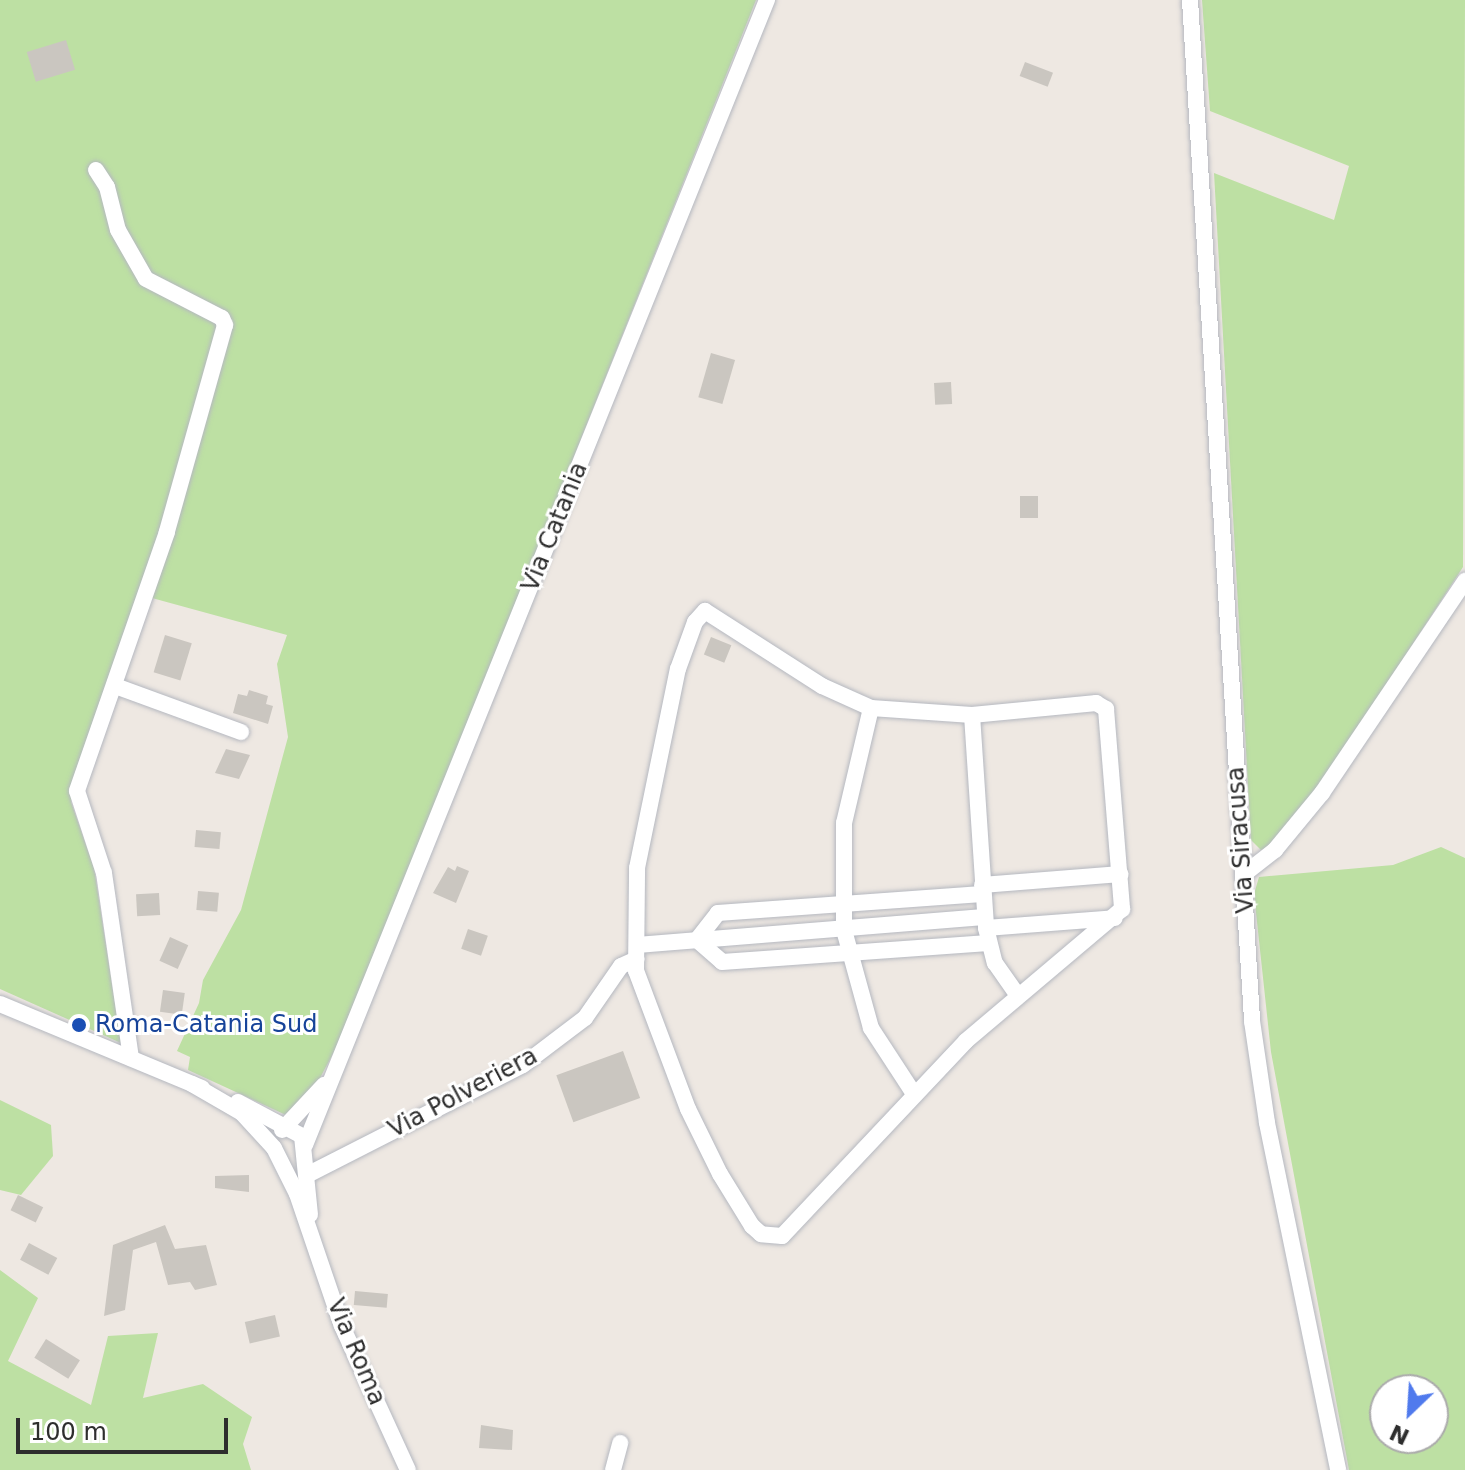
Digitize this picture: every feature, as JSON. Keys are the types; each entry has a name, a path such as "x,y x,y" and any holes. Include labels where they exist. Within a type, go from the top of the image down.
{"street":[{"name":"Via Catania","path":"305,1147 767,0"},
{"name":"Via Siracusa","path":"1190,0 1252,1021 1267,1123 1338,1470"},
{"path":"96,170 107,187 118,230 146,279 222,318 225,325 118,687 77,791 104,873 131,1058"},
{"path":"1243,875 1275,850 1322,793 1465,581"},
{"path":"713,611 822,686 871,708 972,715 1096,703 1106,709 1123,902 1115,918 1017,995 914,1094 789,1233 761,1234 704,1144 636,971 637,868 678,669 699,614 713,611"},
{"path":"118,687 241,732"},
{"path":"871,708 846,809 842,904 844,930 871,1028 914,1094"},
{"path":"972,715 986,929 1017,995"},
{"path":"697,940 718,913 842,904 1121,874"},
{"path":"637,952 697,940 844,930 986,929 1115,918"},
{"path":"697,940 722,962 849,952 986,929"},
{"name":"Via Polveriera","path":"307,1175 523,1065 585,1018 621,966 637,952"},
{"path":"0,1004 192,1084 288,1129 305,1147 311,1232"},
{"path":"275,1150 345,1054"},
{"path":"192,1084 242,1113 275,1150 289,1160 305,1147"},
{"path":"275,1150 311,1232"},
{"name":"Via Roma","path":"311,1232 342,1326 408,1470"},
{"path":"613,1470 620,1443"}],"green space":[{"path":"0,0 756,0 344,1033 312,1093 288,1116 188,1070 190,1057 177,1051 199,1003 203,980 241,910 288,737 277,664 287,635 141,595 71,802 94,868 121,1043 0,989"},
{"path":"1202,0 1465,0 1463,567 1318,789 1268,848 1261,850 1251,840 1214,173 1334,220 1349,166 1210,111"},
{"path":"1441,847 1465,858 1465,1470 1349,1470 1271,1052 1254,894 1259,877 1393,865"},
{"path":"0,1100 51,1125 53,1156 21,1195 0,1190"},
{"path":"0,1270 38,1298 8,1361 91,1405 108,1336 158,1333 143,1398 203,1384 252,1417 243,1444 251,1470 0,1470"}],"building":[{"path":"66,40 75,70 36,82 27,52"},
{"path":"1025,62 1053,73 1048,87 1020,76"},
{"path":"711,353 735,360 722,404 698,397"},
{"path":"951,382 952,404 935,405 934,383"},
{"path":"1020,496 1038,496 1038,518 1020,518"},
{"path":"165,635 192,643 180,680 154,672"},
{"path":"711,637 731,645 724,663 704,655"},
{"path":"249,690 268,696 266,704 273,706 268,724 233,713 238,694 247,696"},
{"path":"226,749 250,755 239,779 215,773"},
{"path":"196,830 221,832 219,849 195,847"},
{"path":"457,866 469,871 456,903 433,893 448,867 455,871"},
{"path":"198,891 219,893 217,912 196,910"},
{"path":"159,893 160,915 137,916 136,894"},
{"path":"468,929 488,936 481,956 461,949"},
{"path":"170,937 188,945 178,969 159,961"},
{"path":"163,990 185,993 182,1015 160,1012"},
{"path":"623,1051 640,1098 573,1122 556,1075"},
{"path":"249,1175 249,1192 215,1188 215,1176"},
{"path":"18,1195 43,1207 36,1223 11,1210"},
{"path":"165,1225 175,1249 206,1245 217,1285 195,1290 190,1282 168,1285 156,1242 133,1250 125,1310 104,1316 113,1245"},
{"path":"29,1243 57,1258 48,1275 20,1260"},
{"path":"355,1291 388,1294 387,1308 354,1305"},
{"path":"275,1315 280,1336 250,1343 245,1322"},
{"path":"46,1339 80,1360 68,1379 34,1358"},
{"path":"481,1425 513,1430 512,1450 479,1448"}],"place":[{"name":"Roma-Catania Sud","path":"79,1025"}]}
